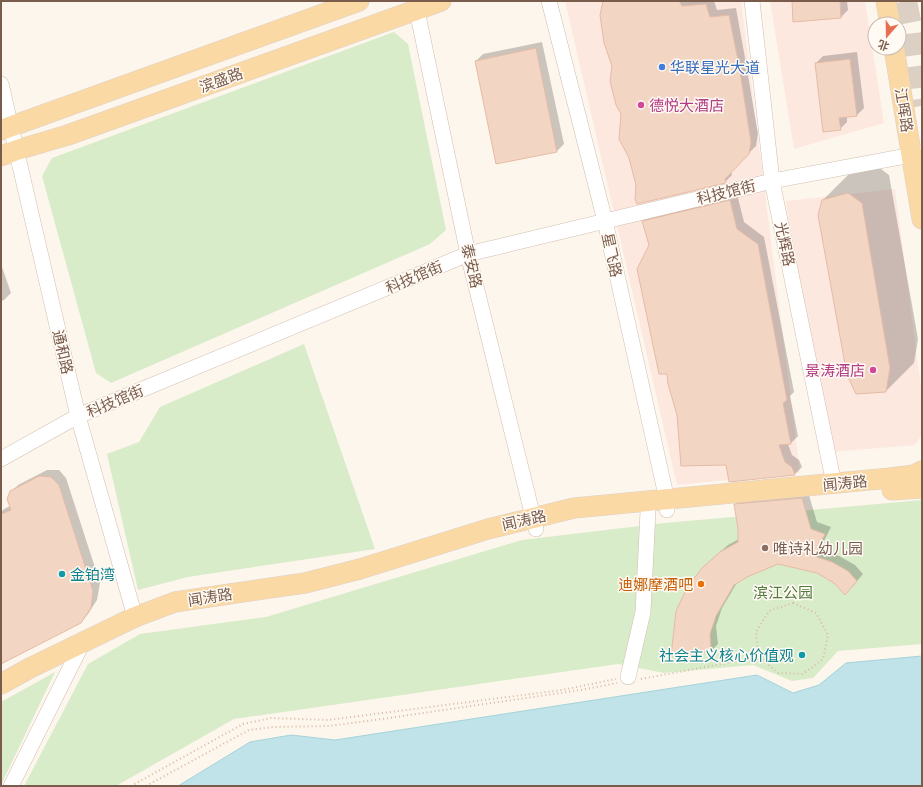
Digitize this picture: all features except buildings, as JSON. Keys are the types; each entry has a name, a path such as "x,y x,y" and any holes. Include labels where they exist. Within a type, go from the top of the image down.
{"main road":[{"name":"滨盛路","path":"6,128 359,1"},
{"name":"滨盛路","path":"9,153 83,129 416,5 440,1"},
{"path":"886,1 889,16"},
{"name":"江晖路","path":"896,56 917,154 922,220"},
{"name":"闻涛路","path":"1,684 82,642 135,617 293,595 339,586 494,539 534,524 568,522 661,507 914,475 922,471"},
{"name":"闻涛路","path":"661,507 922,488"}],"street":[{"name":"星飞路","path":"549,1 605,221 661,507 643,612 628,680"},
{"name":"光辉路","path":"752,1 772,181 834,484"},
{"name":"泰安路","path":"416,5 468,254 534,524"},
{"name":"通和路","path":"1,84 9,153 78,416 135,617"},
{"name":"科技馆街","path":"1,459 78,416 468,254 772,181 917,154"},
{"path":"12,786 82,642"}],"path":[{"path":"793,603 816,613 828,635 823,659 803,674 778,673 759,657 756,632 769,611 793,603"},
{"path":"131,786 243,724 271,718 328,720 562,690 759,657"},
{"path":"146,786 249,730 273,727 329,726 382,720 581,690 628,680"}],"shaded area":[{"path":"565,1 741,1 800,473 677,485"},
{"path":"770,1 865,1 867,16 867,56 874,56 884,123 794,149"},
{"path":"895,189 922,395 922,434 915,445 819,453 786,201"}],"green space":[{"path":"394,32 408,44 446,230 430,244 111,383 96,373 42,176 52,158"},
{"path":"304,344 375,549 188,577 138,590 107,454 139,442 160,407"},
{"name":"滨江公园","path":"922,500 922,644 838,651 813,678 792,681 753,665 664,673 618,664 234,719 116,786 24,786 88,664 140,634 266,617 522,540 665,523"},
{"path":"55,672 1,785 1,702"}],"water":[{"path":"922,656 922,786 178,786 250,742 291,735 335,740 757,675 793,693 819,685 846,663"}],"tunnel":[{"path":"906,1 912,31 922,106"}],"place":[{"name":"华联星光大道","path":"662,67"},
{"name":"德悦大酒店","path":"641,105"},
{"name":"景涛酒店","path":"873,370"},
{"name":"唯诗礼幼儿园","path":"765,548"},
{"name":"金铂湾","path":"62,574"},
{"name":"迪娜摩酒吧","path":"701,584"},
{"name":"社会主义核心价值观","path":"802,655"}]}
